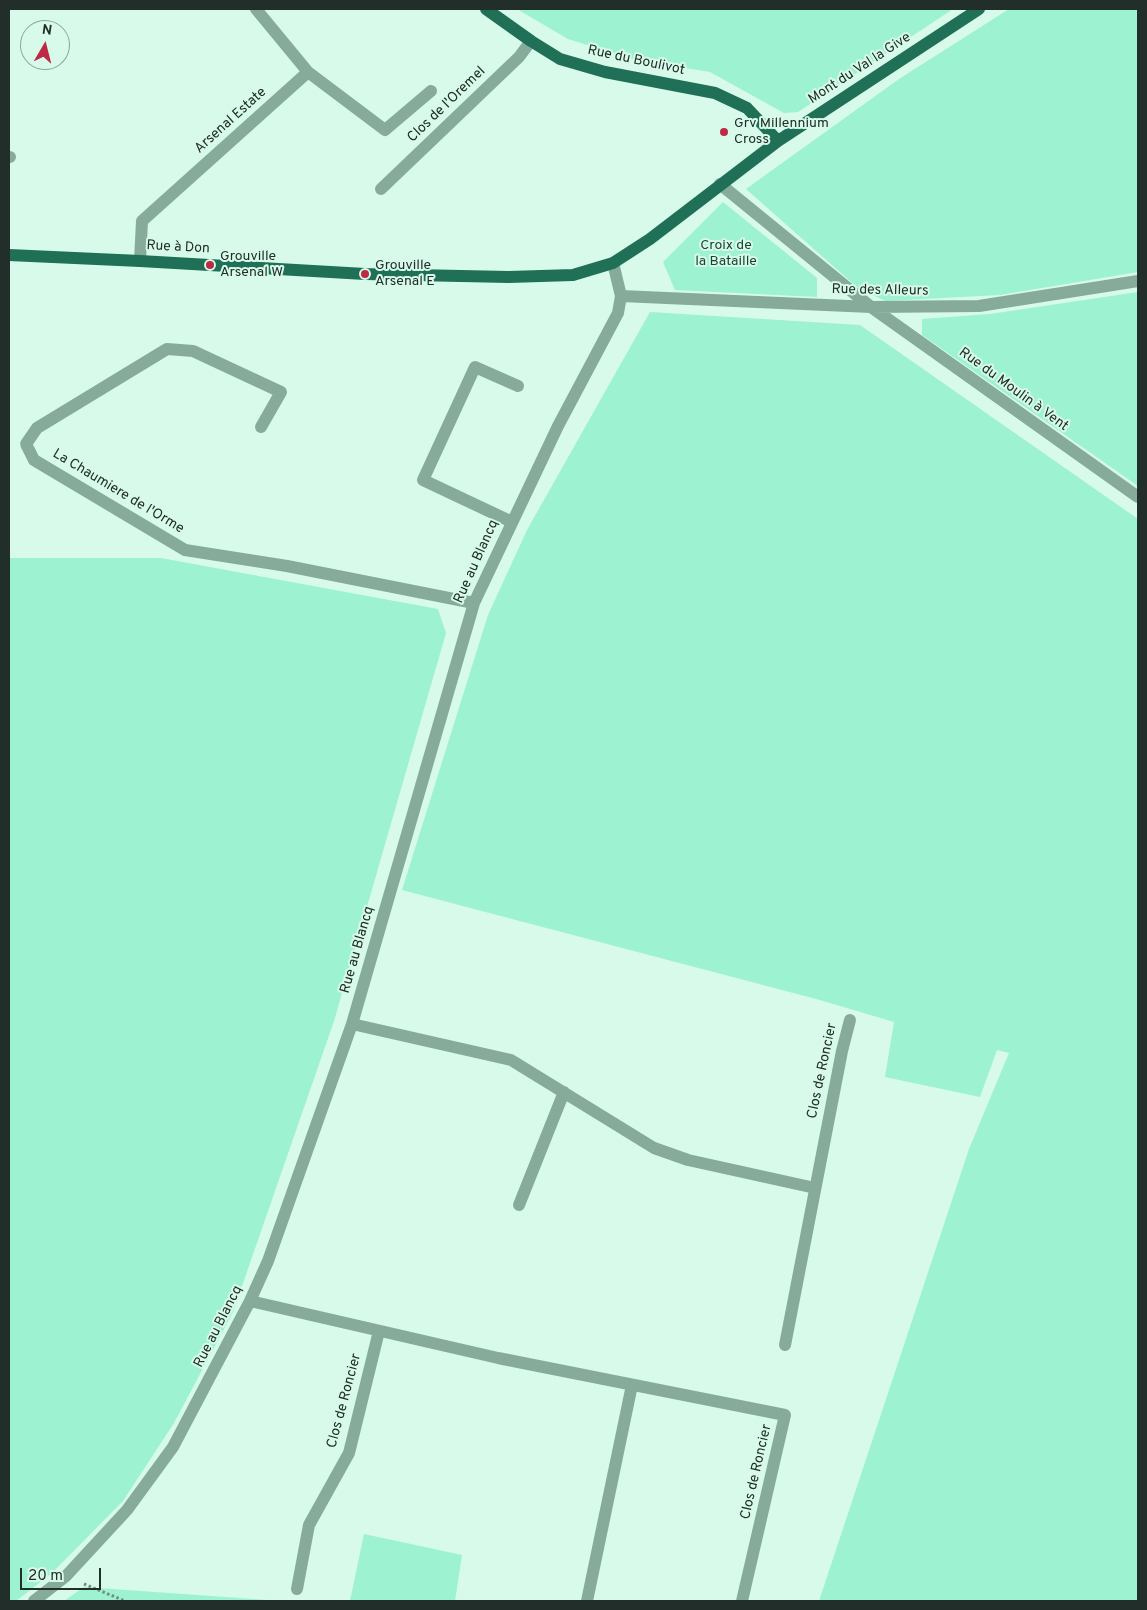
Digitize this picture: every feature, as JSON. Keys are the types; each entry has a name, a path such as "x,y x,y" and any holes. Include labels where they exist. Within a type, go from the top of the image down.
{"main road":[{"name":"Rue du Boulivot","path":"486,9 560,59 605,72 714,93 747,108 778,141"},
{"name":"Mont du Val la Give","path":"613,263 650,239 778,141 979,9"},
{"name":"Rue à Don","path":"9,255 365,274 509,277 573,275 613,263"}],"street":[{"path":"256,9 308,72 385,130 431,91"},
{"name":"Clos de l'Oremel","path":"381,188 519,57 531,41"},
{"name":"Arsenal Estate","path":"140,261 142,221 308,72"},
{"name":"Rue du Moulin à Vent","path":"720,184 871,307 1138,498"},
{"name":"Rue au Blancq","path":"34,1601 66,1576 127,1510 173,1447 250,1302 268,1261 352,1024 474,602 558,426 618,313 620,296 613,263"},
{"name":"Rue des Alleurs","path":"620,296 871,307 979,306 1138,281"},
{"name":"La Chaumiere de l'Orme","path":"262,427 281,392 193,351 166,349 36,428 26,444 34,460 185,550 288,566 474,602"},
{"path":"512,522 423,480 475,367 518,386"},
{"name":"Clos de Roncier","path":"785,1345 850,1020"},
{"path":"352,1024 511,1060 654,1148 688,1160 815,1188"},
{"path":"519,1205 564,1092"},
{"name":"Clos de Roncier","path":"250,1302 632,1385 785,1415 742,1601"},
{"name":"Clos de Roncier","path":"297,1589 309,1525 349,1453 379,1331"},
{"path":"587,1601 632,1385"}],"path":[{"path":"66,1576 125,1601"}],"green space":[{"path":"517,9 953,9 798,112 784,113 710,72 636,60 568,39"},
{"path":"1009,9 1138,9 1138,272 1000,295 886,301 859,289 746,189 899,79"},
{"name":"Croix de la Bataille","path":"723,202 817,278 817,297 675,290 663,262"},
{"path":"1138,292 1138,486 922,335 922,319 990,314"},
{"path":"650,312 860,325 1138,519 1138,1601 819,1601 969,1149 1009,1053 997,1050 980,1097 885,1077 894,1022 820,1000 402,890 488,615 527,530"},
{"path":"9,558 161,558 438,609 446,633 334,1021 233,1312 174,1423 123,1501 52,1573 16,1601 9,1601"},
{"path":"364,1534 462,1555 455,1601 350,1601"},
{"path":"84,1587 282,1601 64,1601"}],"place":[{"name":"Grv Millennium Cross","path":"724,132"},
{"name":"Grouville Arsenal W","path":"210,265"},
{"name":"Grouville Arsenal E","path":"365,274"}]}
